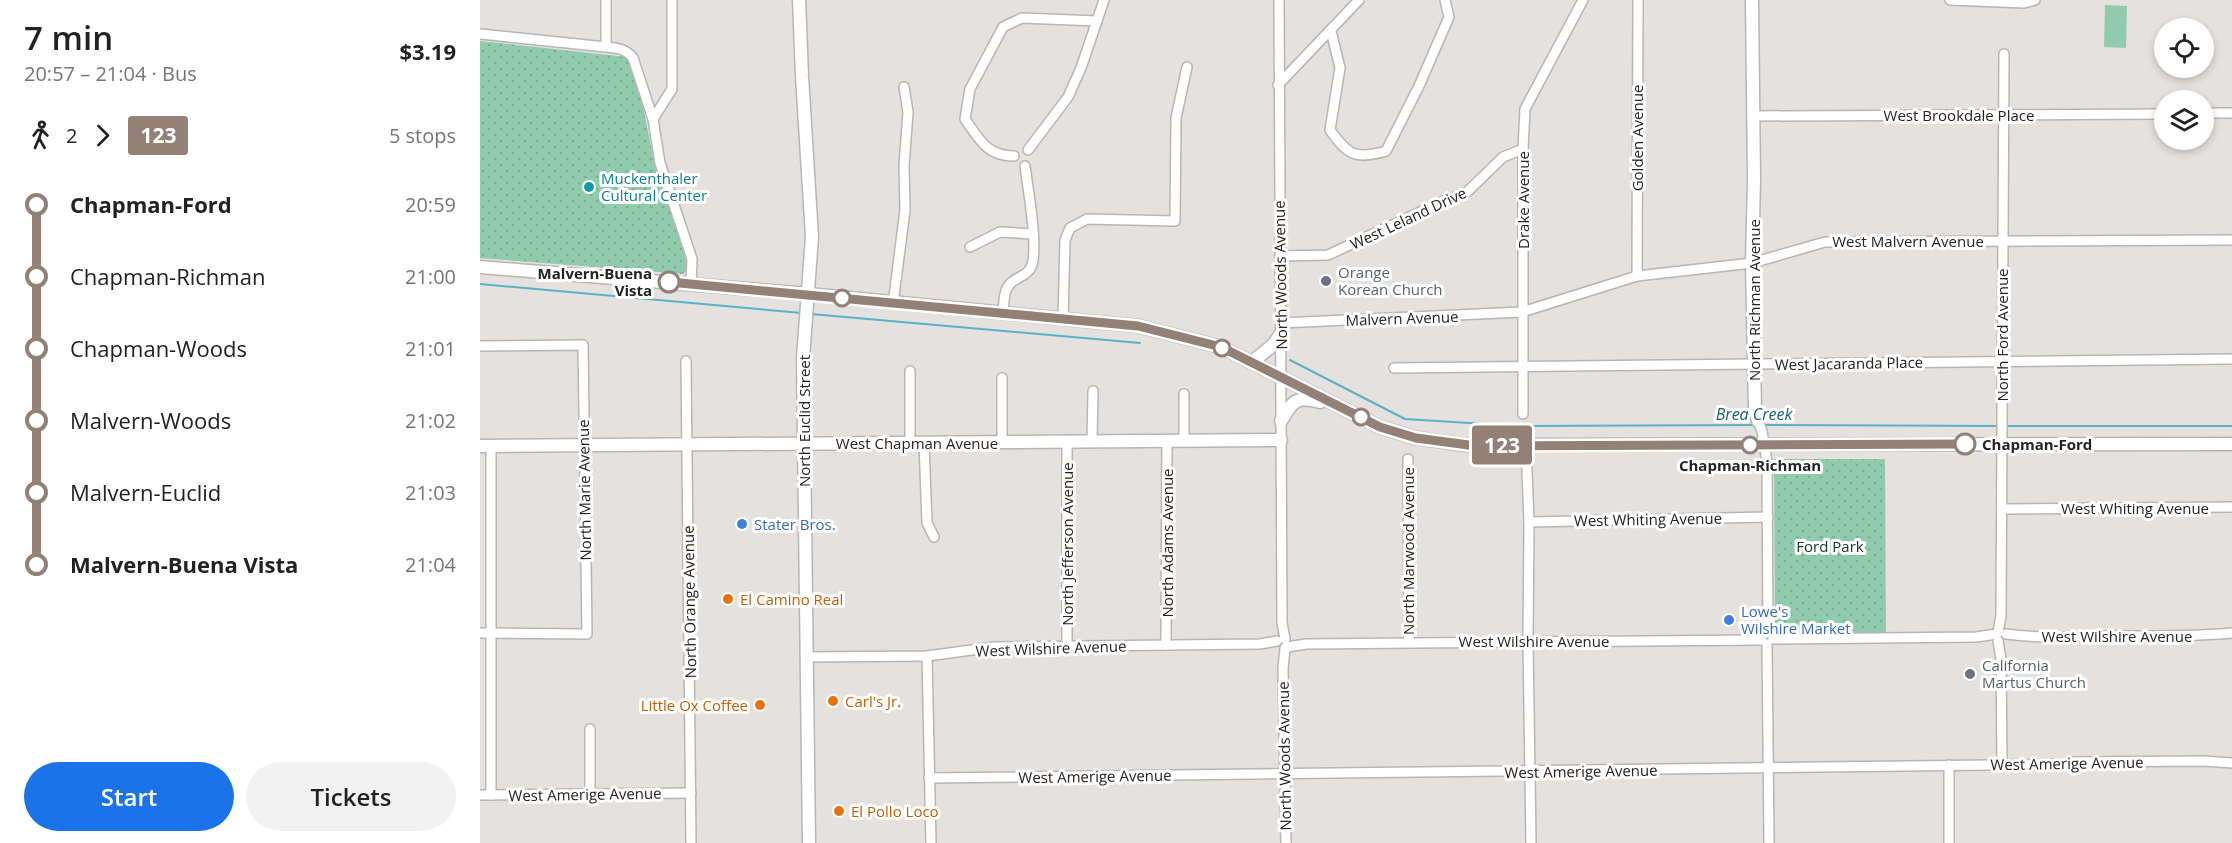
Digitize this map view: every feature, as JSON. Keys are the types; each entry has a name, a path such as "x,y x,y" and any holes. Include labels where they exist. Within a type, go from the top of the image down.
{"main road":[{"name":"North Euclid Street","path":"799,0 812,237 805,322 804,444 809,843"},
{"name":"North Richman Avenue","path":"1752,0 1754,180 1752,263 1755,410 1760,426"},
{"path":"480,267 691,284 807,300 893,304 1138,326 1221,347 1380,427 1416,438 1476,446 1765,445 2001,438 2232,444"},
{"path":"1252,362 1273,345 1282,327"},
{"path":"1281,421 1292,403 1300,399 1336,405"},
{"name":"West Chapman Avenue","path":"486,446 1281,440"}],"street":[{"path":"606,0 606,47"},
{"path":"653,119 672,89 672,0"},
{"path":"1028,150 1068,97 1081,68 1104,0"},
{"name":"North Woods Avenue","path":"1279,0 1282,644 1286,843"},
{"path":"1278,85 1359,0"},
{"path":"1331,31 1340,69 1330,130 1343,148 1364,157 1386,151 1419,86 1449,16 1445,0"},
{"name":"Drake Avenue","path":"1522,414 1525,109 1583,0"},
{"name":"Golden Avenue","path":"1637,276 1638,0"},
{"path":"1950,0 2024,3 2035,0"},
{"path":"1014,156 998,154 986,148 965,119 970,89 1003,27 1022,18 1097,21"},
{"path":"480,34 623,49 633,58 653,119 660,163 693,259 691,284"},
{"name":"North Ford Avenue","path":"2002,765 2001,362 2004,54"},
{"path":"1063,320 1065,240 1070,228 1087,219 1175,221 1176,118 1187,68"},
{"path":"893,304 905,210 904,166 908,112 904,87"},
{"path":"2214,113 2232,113"},
{"name":"West Brookdale Place","path":"1753,116 2154,114"},
{"name":"West Leland Drive","path":"1280,256 1328,255 1446,200 1466,193 1503,157 1523,148"},
{"path":"1003,314 1006,290 1011,283 1027,273 1032,264 1033,234 1025,166"},
{"path":"970,247 1000,232 1033,234"},
{"name":"West Malvern Avenue","path":"1522,312 1637,276 1752,263 1825,242 2232,240"},
{"name":"Malvern Avenue","path":"1282,327 1522,312"},
{"name":"North Marie Avenue","path":"480,346 583,345 586,634 490,633"},
{"name":"West Jacaranda Place","path":"1394,368 2232,359"},
{"name":"North Orange Avenue","path":"686,361 691,843"},
{"path":"910,371 910,443"},
{"path":"1002,378 1002,442"},
{"path":"1092,442 1093,392"},
{"path":"1184,394 1184,441"},
{"name":"North Richman Avenue","path":"1760,426 1767,462 1769,843"},
{"name":"North Adams Avenue","path":"1166,645 1167,441"},
{"name":"North Jefferson Avenue","path":"1066,646 1067,442"},
{"path":"924,443 927,523 934,537"},
{"path":"1526,445 1529,522 1531,843"},
{"path":"486,446 491,795"},
{"name":"North Marwood Avenue","path":"1408,459 1409,642"},
{"name":"West Whiting Avenue","path":"2002,509 2232,507"},
{"name":"West Whiting Avenue","path":"1529,522 1768,517"},
{"path":"480,633 490,633"},
{"name":"West Wilshire Avenue","path":"806,657 927,656 994,647 2232,633"},
{"name":"West Wilshire Avenue","path":"2212,635 2232,638"},
{"path":"927,656 931,843"},
{"path":"590,729 590,794"},
{"name":"West Amerige Avenue","path":"929,778 1529,772 2066,764 2072,762 2204,761 2232,763"},
{"path":"1949,765 1949,843"},
{"name":"West Amerige Avenue","path":"480,795 691,793"}],"green space":[{"path":"2105,5 2127,6 2126,48 2104,47"},
{"name":"Muckenthaler Cultural Center","path":"480,41 627,57 642,101 655,167 689,264 684,274 480,258"},
{"name":"Ford Park","path":"1774,459 1885,459 1886,633 1775,634"}],"waterway":[{"name":"Brea Creek","path":"480,284 802,313"},
{"name":"Brea Creek","path":"811,314 1140,343"},
{"name":"Brea Creek","path":"1290,360 1405,419 1517,426 1755,425"},
{"name":"Brea Creek","path":"1764,425 1998,426"},
{"name":"Brea Creek","path":"2004,426 2232,426"}],"bus line":[{"name":"123","path":"669,282 1138,326 1158,330 1221,347 1380,427 1416,438 1442,442 1476,446 1965,444"}],"place":[{"name":"Muckenthaler Cultural Center","path":"589,187"},
{"name":"Orange Korean Church","path":"1326,281"},
{"name":"Malvern-Buena Vista","path":"669,282"},
{"name":"Chapman-Ford","path":"1965,444"},
{"name":"Chapman-Richman","path":"1750,445"},
{"name":"Stater Bros.","path":"742,524"},
{"name":"El Camino Real","path":"728,599"},
{"name":"Lowe's Wilshire Market","path":"1729,620"},
{"name":"California Martus Church","path":"1970,674"},
{"name":"Carl's Jr.","path":"833,701"},
{"name":"Little Ox Coffee","path":"760,705"},
{"name":"El Pollo Loco","path":"839,811"}]}
